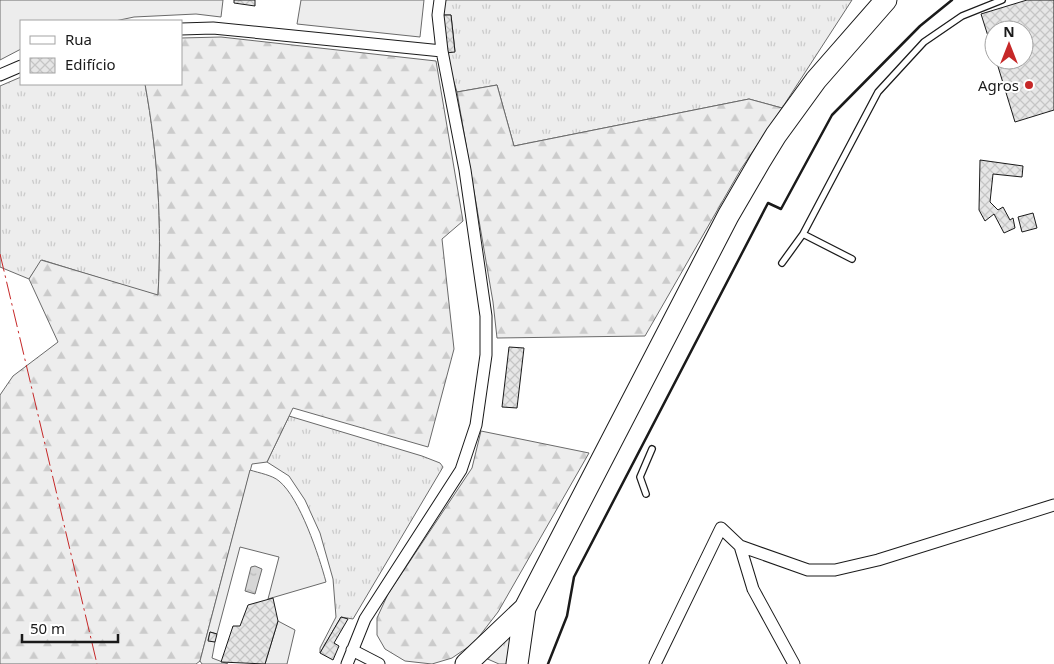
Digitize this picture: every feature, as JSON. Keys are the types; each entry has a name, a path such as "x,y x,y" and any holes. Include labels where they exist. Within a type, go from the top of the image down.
{"highway":[{"path":"517,664 526,608 744,187 795,108 886,0"},
{"path":"852,39 900,0"},
{"path":"466,664 526,608"}],"street":[{"path":"347,664 365,619 461,470 476,425 486,355 486,316 470,209 442,51 438,14 440,0"},
{"path":"182,29 213,28 442,51"},
{"path":"0,75 20,66"},
{"path":"655,664 721,528 740,546 808,570 835,570 878,560 1054,505"},
{"path":"740,546 753,589 794,664"},
{"path":"352,650 379,664"}],"lane":[{"path":"782,262 803,234 878,92 924,42 962,16 1002,0"},
{"path":"803,234 852,259"},
{"path":"646,494 640,477 652,449"}],"green space":[{"path":"0,0 223,0 221,17 196,14 134,17 120,20 20,20 20,50 0,60"},
{"path":"301,0 424,0 420,37 297,24"},
{"path":"445,0 852,0 782,108 749,99 514,146 497,85 457,92 445,53 455,51 451,15 442,15"},
{"path":"221,37 436,61 463,221 442,239 454,349 428,447 293,408 267,462 252,464 200,661 196,664 0,664 0,395 13,376 58,342 29,279 41,260 158,295 158,189 145,85 182,85 182,38"},
{"path":"20,77 20,85 145,85 158,189 158,296 42,260 29,279 0,267 0,86"},
{"path":"497,85 514,146 749,99 782,108 741,169 645,336 497,338 493,302 457,92"},
{"path":"289,416 422,456 440,463 443,467 353,619 341,617 320,653 320,648 336,617 333,579 320,533 305,500 289,476 267,462"},
{"path":"481,431 589,453 498,612 474,643 452,658 432,664 405,661 385,649 377,635 377,618 388,594 472,468"},
{"path":"250,470 273,477 287,489 308,528 326,582 268,599 279,557 240,547 217,634 210,632 208,640 215,642 212,658 228,664 202,664 200,661"},
{"path":"278,621 295,630 287,664 265,664"},
{"path":"514,621 509,664 499,664 483,657"}],"water":[{"path":"255,566 262,569 255,594 245,591 251,567"}],"building":[{"path":"234,0 255,0 255,6 234,3"},
{"name":"Agros","path":"1027,0 1054,0 1054,110 1015,122 999,70 1034,70 1034,20 984,20 984,23 981,14"},
{"path":"442,15 451,15 455,52 445,53"},
{"path":"980,160 1023,166 1022,177 993,174 990,202 998,210 1003,207 1010,220 1013,218 1015,228 1004,233 994,214 985,221 979,210"},
{"path":"1033,213 1037,228 1022,232 1018,217"},
{"path":"509,347 524,348 517,408 502,407"},
{"path":"273,598 278,621 265,664 221,662 233,626 240,626 248,605"},
{"path":"341,617 348,619 334,643 339,646 333,660 320,653"},
{"path":"210,632 217,634 215,642 208,641"}],"wall":[{"path":"548,664 567,616 574,577 768,203 781,209 832,115 920,26 952,0"}],"power":[{"path":"0,254 97,664"}],"place":[{"name":"Agros","path":"1029,85"}]}
